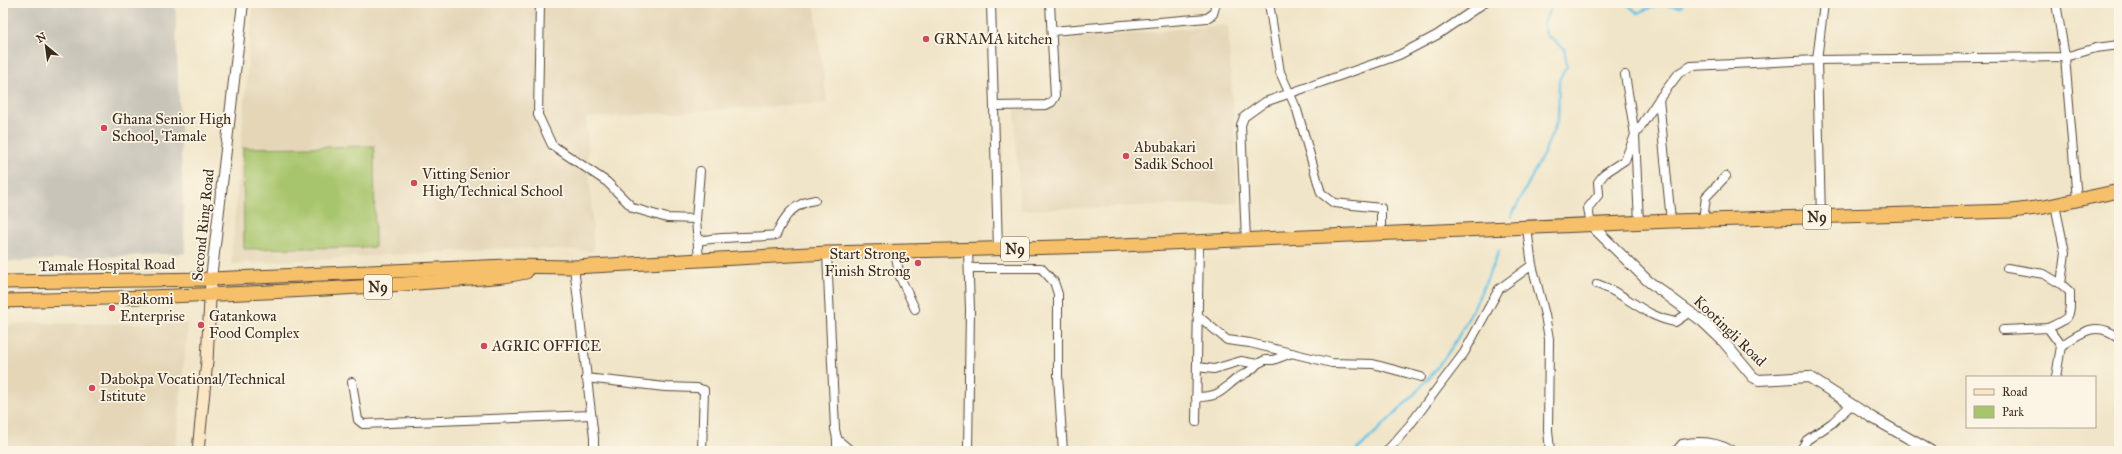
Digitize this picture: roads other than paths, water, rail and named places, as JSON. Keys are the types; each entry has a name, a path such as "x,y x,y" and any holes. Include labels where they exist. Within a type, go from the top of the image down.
{"highway":[{"name":"N9","path":"211,279 437,268 506,266 545,268 574,267 827,254 1199,242 1527,229 1671,221 2012,211 2055,205 2119,191"},
{"name":"N9","path":"3,301 252,294 399,286 505,276 545,268"},
{"name":"Tamale Hospital Road","path":"3,282 211,279"}],"main road":[{"name":"Second Ring Road","path":"198,451 207,360 211,279"}],"street":[{"name":"Second Ring Road","path":"211,279 243,3"},
{"path":"540,3 538,115 552,145 607,182 632,208 668,218 696,219"},
{"path":"992,3 998,249"},
{"path":"994,106 1046,104 1052,102 1055,97 1050,3"},
{"path":"1052,31 1207,18 1213,14 1216,3"},
{"path":"1269,3 1280,72 1302,122 1321,193 1334,203 1381,208 1381,234"},
{"path":"1246,240 1242,125 1244,117 1265,102 1399,55 1437,35 1484,3"},
{"path":"1821,217 1817,60 1824,3"},
{"path":"2056,3 2065,57 2077,200"},
{"path":"1590,225 1588,208 1599,194 1598,182 1605,173 1625,160 1635,135 1659,99 1679,73 1691,66 1817,60 2065,57 2096,48 2119,44"},
{"path":"1625,75 1635,135 1639,223"},
{"path":"1659,99 1671,221"},
{"path":"699,260 696,219 700,170"},
{"path":"1702,220 1706,197 1726,176"},
{"path":"698,240 776,235 782,221 795,206 805,201 815,200"},
{"path":"2055,205 2065,253 2061,284"},
{"name":"Kootingli Road","path":"1590,225 1648,281 1690,312 1723,341 1753,377 1759,380 1809,377 1931,451"},
{"path":"1527,229 1532,264 1545,315 1549,339 1548,430 1550,451"},
{"path":"1196,422 1199,242"},
{"path":"968,250 970,268 968,451"},
{"path":"895,252 900,277 916,309"},
{"path":"827,254 837,451"},
{"path":"1386,451 1409,426 1464,353 1499,289 1532,264"},
{"path":"574,267 595,451"},
{"path":"970,268 1041,268 1054,282 1058,294 1058,376 1063,451"},
{"path":"2003,330 2048,328 2065,320 2070,314 2070,292 2061,284 2044,274 2007,268"},
{"path":"1597,284 1614,289 1659,319 1675,322 1690,312"},
{"path":"1198,316 1227,340 1250,343 1332,363 1374,364 1422,377"},
{"path":"2048,328 2061,346"},
{"path":"2056,376 2061,346 2079,333 2091,329 2109,330 2119,338"},
{"path":"1197,367 1214,369 1241,361 1252,365 1292,353"},
{"path":"1196,397 1208,397 1222,392 1236,379 1254,368 1257,364"},
{"path":"586,378 659,386 697,388 704,390 702,451"},
{"path":"352,382 358,420 362,424 591,415"},
{"path":"1800,451 1807,440 1832,423 1852,404"},
{"path":"837,438 851,451"},
{"path":"1676,451 1682,444 1695,441 1721,445 1733,451"}],"waterway":[{"path":"1511,217 1544,153 1558,119 1559,80 1567,66 1564,48 1547,36 1543,24 1553,3"},
{"path":"1626,3 1638,13 1656,5 1681,7 1683,3"},
{"path":"1356,451 1398,411 1437,368 1448,353 1475,305 1499,251"}],"place":[{"name":"GRNAMA kitchen","path":"926,39"},
{"name":"Ghana Senior High School, Tamale","path":"104,128"},
{"name":"Abubakari Sadik School","path":"1126,156"},
{"name":"Vitting Senior High/Technical School","path":"414,183"},
{"name":"Start Strong, Finish Strong","path":"918,263"},
{"name":"Baakomi Enterprise","path":"112,308"},
{"name":"Gatankowa Food Complex","path":"201,325"},
{"name":"AGRIC OFFICE","path":"484,346"},
{"name":"Dabokpa Vocational/Technical Istitute","path":"92,388"}]}
